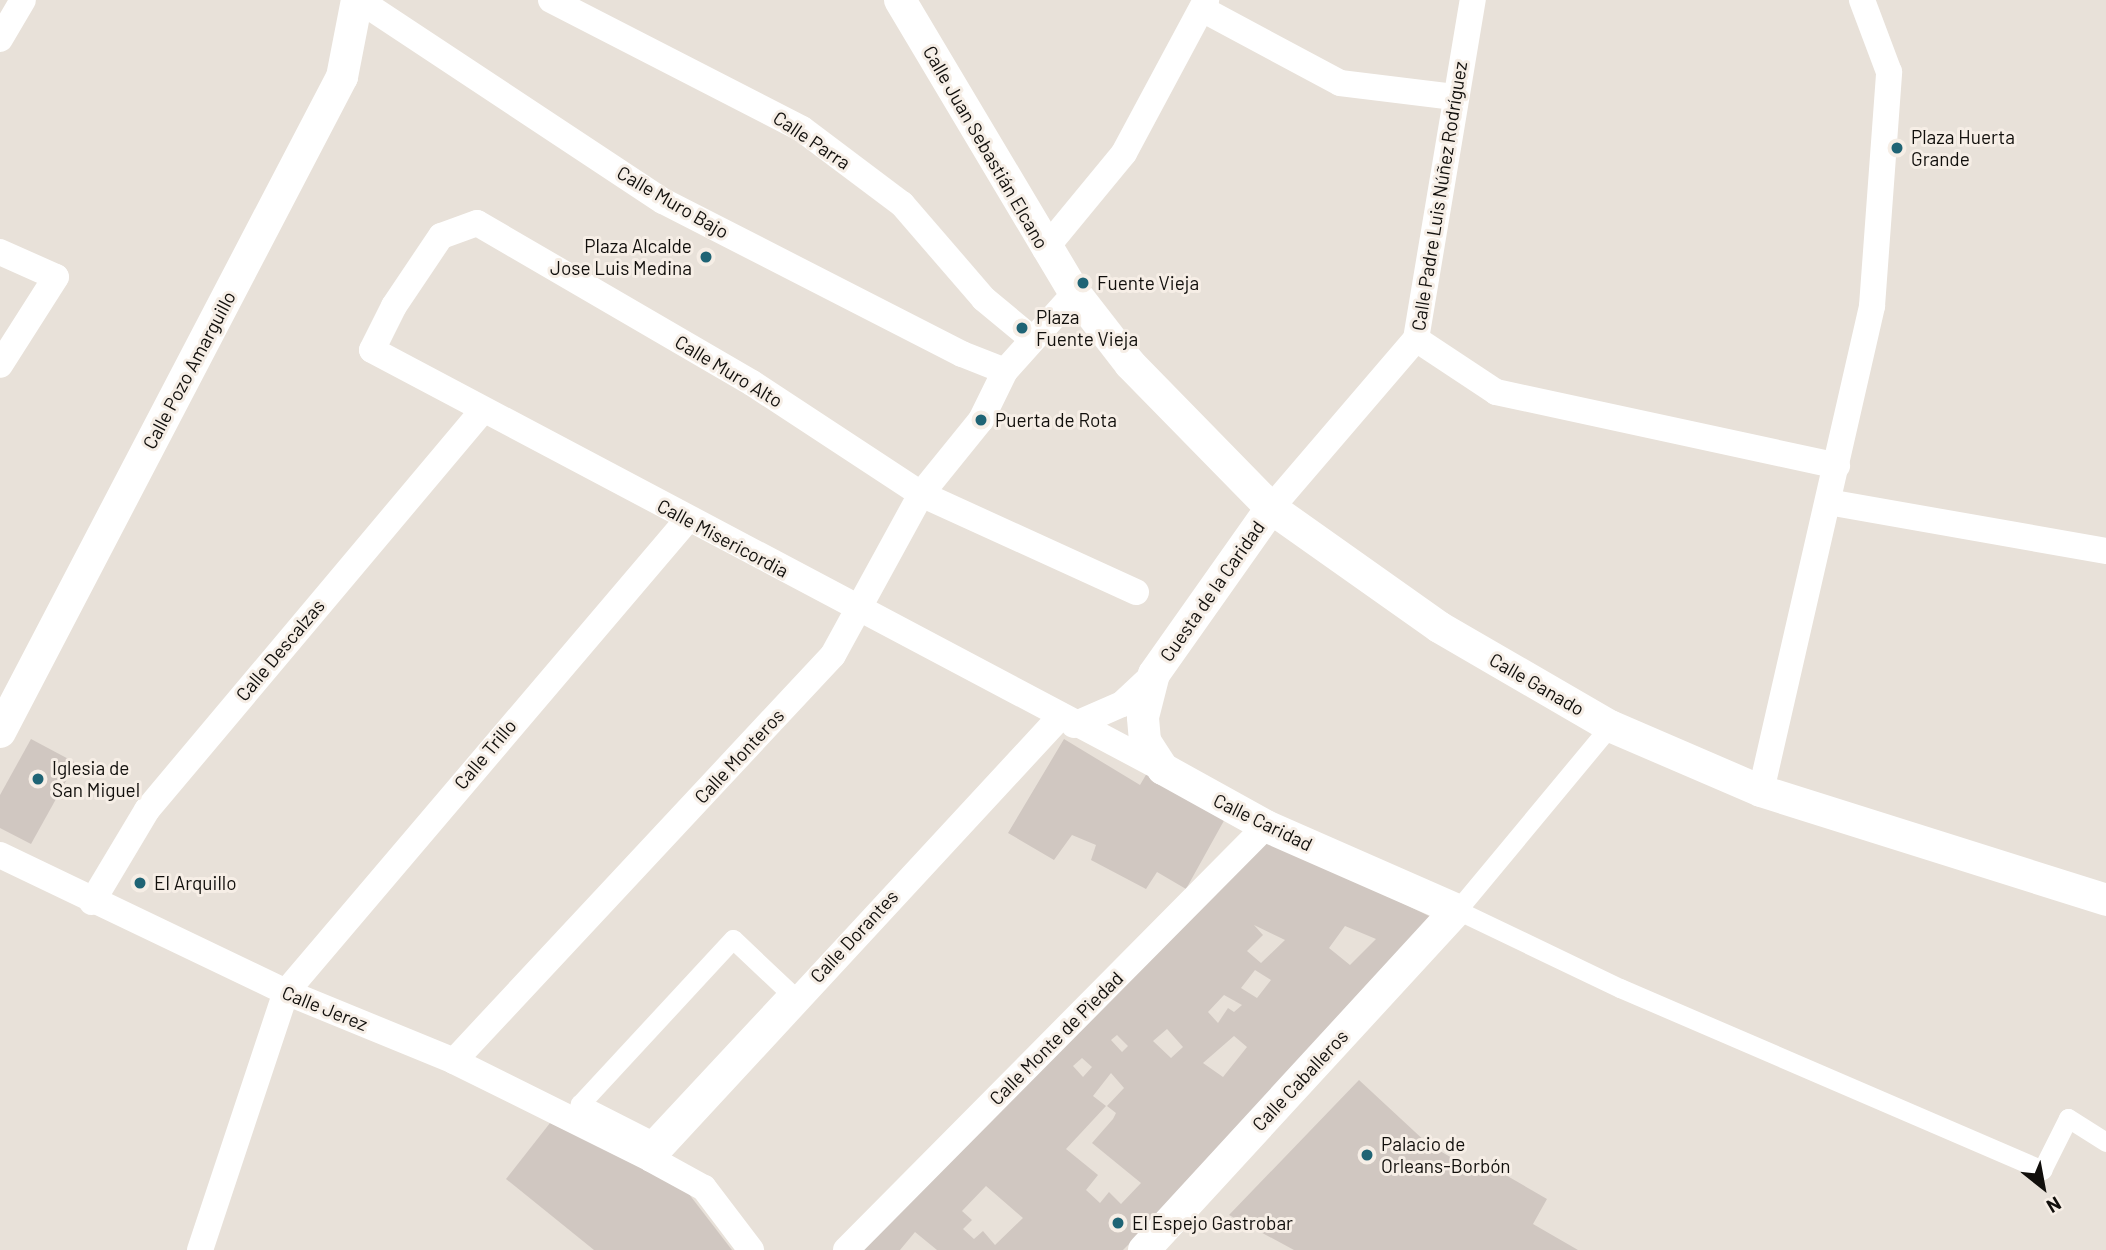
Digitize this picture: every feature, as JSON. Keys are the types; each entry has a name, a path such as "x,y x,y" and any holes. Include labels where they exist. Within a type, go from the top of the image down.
{"street":[{"path":"0,39 23,0"},
{"name":"Calle Muro Bajo","path":"358,0 663,201 962,354 1005,371"},
{"name":"Calle Pozo Amarguillo","path":"0,732 342,78 358,0"},
{"name":"Calle Parra","path":"551,0 802,129 902,204 985,299 1031,338"},
{"name":"Calle Juan Sebastián Elcano","path":"900,0 1045,249 1075,293"},
{"name":"Calle Padre Luis Núñez Rodríguez","path":"1271,508 1416,339 1454,97 1473,0"},
{"path":"1760,791 1838,466 1872,306 1889,72 1862,0"},
{"path":"1045,249 1124,153 1205,5 1340,83 1454,97"},
{"name":"Calle Muro Alto","path":"372,350 394,306 441,236 477,223 752,383 921,494 1136,592"},
{"path":"0,252 56,277 0,365"},
{"path":"1005,371 1031,338 1075,293"},
{"name":"Calle Ganado","path":"1075,293 1130,364 1271,508 1439,627 1610,726 1760,791 2106,900"},
{"path":"1416,339 1496,392 1838,466"},
{"name":"Calle Misericordia","path":"372,350 1067,721"},
{"name":"Calle Monteros","path":"454,1060 834,655 921,494 981,421 1005,371"},
{"name":"Calle Descalzas","path":"92,902 147,810 483,410"},
{"path":"1828,502 2106,551"},
{"name":"Cuesta de la Caridad","path":"1067,721 1122,704 1154,674 1271,508"},
{"name":"Calle Trillo","path":"286,992 688,519"},
{"name":"Cuesta de la Caridad","path":"1154,674 1143,716 1145,741 1163,769"},
{"name":"Calle Caridad","path":"1067,721 1163,769 1266,826 1457,909"},
{"name":"Calle Dorantes","path":"651,1159 1067,721"},
{"path":"1610,726 1457,909 1620,988 2042,1170 2068,1118 2106,1142"},
{"name":"Calle Monte de Piedad","path":"846,1250 1266,826"},
{"name":"Calle Jerez","path":"0,855 92,902 286,992 454,1060 651,1159 704,1188 751,1250"},
{"name":"Calle Caballeros","path":"1144,1250 1457,909"},
{"path":"733,939 789,992 651,1140 580,1104 733,939"},
{"path":"200,1250 286,992"}],"building":[{"name":"Iglesia de San Miguel","path":"31,739 76,763 31,844 0,828 0,795"},
{"path":"1064,739 1140,785 1147,773 1226,817 1186,889 1157,872 1146,889 1091,860 1096,845 1072,835 1054,860 1008,833"},
{"path":"1264,836 1431,917 1123,1250 937,1250 915,1232 900,1250 863,1250","holes":["1254,925 1285,940 1261,963 1247,951 1263,935","1345,926 1376,939 1350,965 1329,948","1255,970 1271,980 1257,998 1241,988","1224,995 1242,1005 1234,1012 1228,1008 1218,1023 1208,1012","1167,1029 1183,1047 1171,1058 1153,1041","1117,1035 1128,1046 1122,1052 1111,1040","1234,1036 1247,1047 1223,1077 1203,1063","1082,1058 1092,1067 1083,1077 1073,1066","1111,1073 1124,1088 1107,1106 1116,1113 1113,1119 1092,1143 1141,1183 1121,1204 1109,1192 1100,1203 1086,1190 1098,1175 1066,1149 1106,1106 1093,1096","986,1186 1023,1218 995,1245 983,1231 974,1239 963,1229 972,1220 962,1211"]},
{"name":"Palacio de Orleans-Borbón","path":"1359,1080 1428,1144 1483,1176 1490,1166 1547,1199 1533,1224 1578,1250 1294,1250 1229,1215"},
{"path":"550,1123 682,1185 732,1250 594,1250 506,1179"}],"place":[{"name":"Plaza Huerta Grande","path":"1897,148"},
{"name":"Plaza Alcalde Jose Luis Medina","path":"706,257"},
{"name":"Fuente Vieja","path":"1083,283"},
{"name":"Plaza Fuente Vieja","path":"1022,328"},
{"name":"Puerta de Rota","path":"981,420"},
{"name":"Iglesia de San Miguel","path":"38,779"},
{"name":"El Arquillo","path":"140,883"},
{"name":"Palacio de Orleans-Borbón","path":"1367,1155"},
{"name":"El Espejo Gastrobar","path":"1118,1223"}]}
